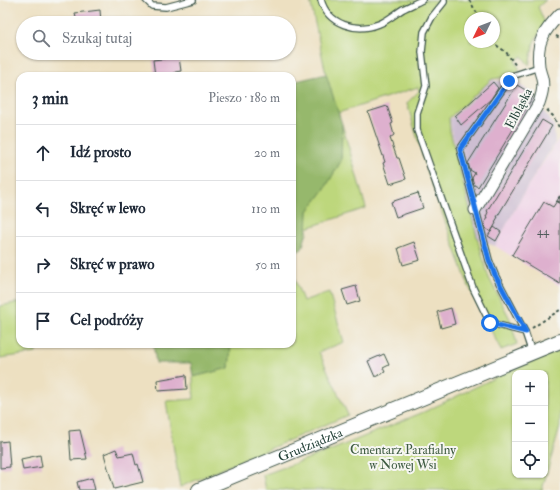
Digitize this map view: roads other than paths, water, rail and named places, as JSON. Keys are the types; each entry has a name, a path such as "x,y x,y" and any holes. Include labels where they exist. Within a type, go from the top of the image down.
{"street":[{"name":"Elbląska","path":"475,210 539,102 544,90 539,67 538,46 546,30 560,14"},
{"name":"Grudziądzka","path":"199,490 560,341"}],"lane":[{"path":"146,0 152,6 166,6 193,0"},
{"path":"322,0 330,16 341,24 356,27 379,24 404,8 422,0"},
{"path":"444,0 424,32 422,52 426,86 417,113 417,130 473,288 490,323 526,332"},
{"path":"532,353 526,332 495,275 489,260 460,149 512,76 539,67"}],"park label":[{"name":"Cmentarz Parafialny w Nowej Wsi","path":"403,456"}]}
